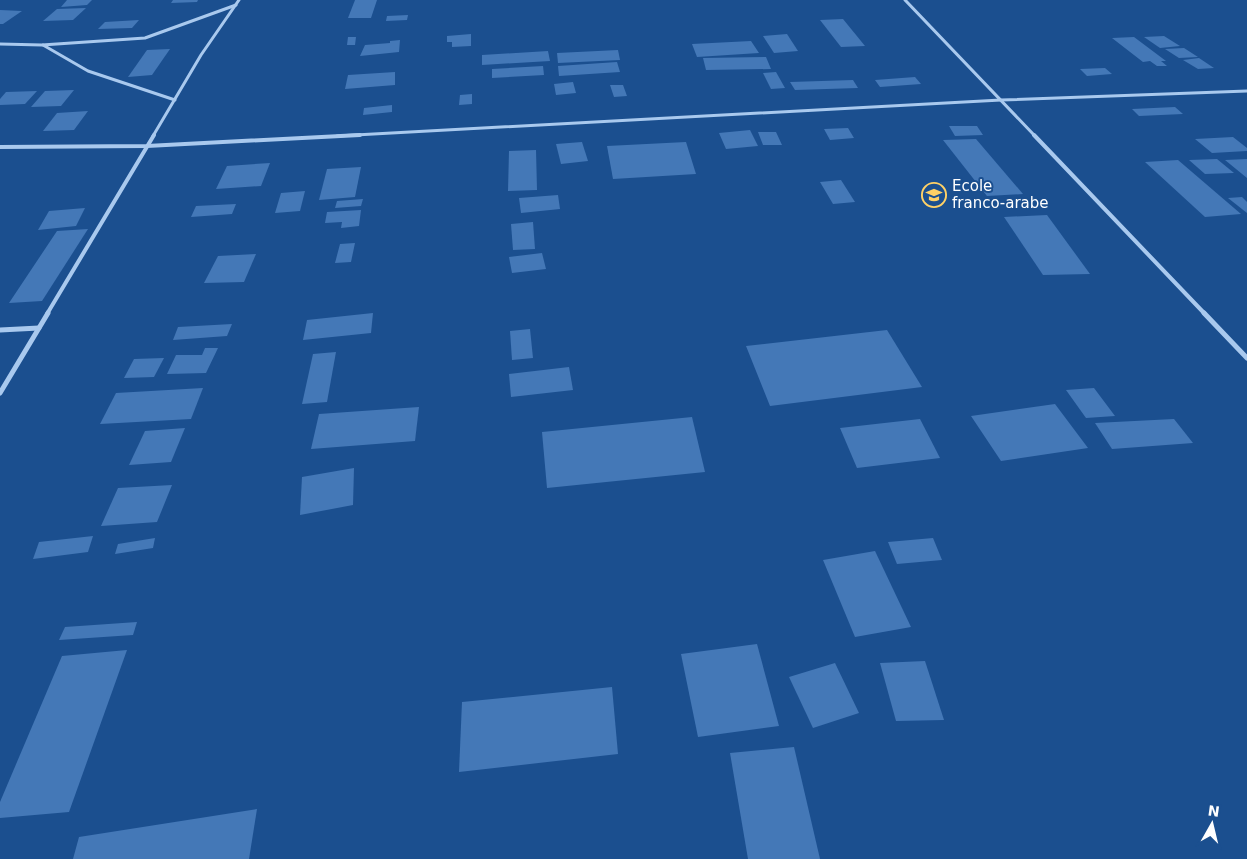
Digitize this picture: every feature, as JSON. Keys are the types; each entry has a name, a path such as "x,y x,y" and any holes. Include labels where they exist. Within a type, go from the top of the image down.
{"street":[{"path":"0,393 201,55 239,0"},
{"path":"905,0 1247,358"},
{"path":"0,44 42,45 145,38 236,5"},
{"path":"42,45 88,71 175,100"},
{"path":"0,147 147,146 1001,100 1247,91"},
{"path":"0,330 39,328"}],"building":[{"path":"67,0 92,0 87,5 61,7"},
{"path":"173,0 198,0 197,2 171,3"},
{"path":"355,0 377,0 371,18 348,18"},
{"path":"86,8 73,20 43,21 57,9"},
{"path":"0,10 22,11 3,24 0,24"},
{"path":"408,15 407,20 386,21 387,16"},
{"path":"843,19 865,46 841,47 820,20"},
{"path":"139,20 132,28 98,29 105,22"},
{"path":"471,34 471,46 452,47 452,42 447,42 447,36"},
{"path":"787,34 798,51 774,53 763,36"},
{"path":"1164,36 1180,46 1160,48 1144,37"},
{"path":"348,37 356,37 355,45 347,45"},
{"path":"1134,37 1166,61 1161,61 1167,66 1157,66 1150,61 1143,62 1112,38"},
{"path":"400,40 399,52 360,56 365,45 390,43 390,41"},
{"path":"751,41 759,53 697,57 692,44"},
{"path":"1184,48 1198,57 1179,58 1165,49"},
{"path":"170,49 152,75 128,77 147,50"},
{"path":"618,50 620,60 558,63 557,53"},
{"path":"548,51 550,61 482,65 482,55"},
{"path":"766,57 771,69 706,70 703,58"},
{"path":"1199,58 1214,68 1198,69 1183,60"},
{"path":"617,62 620,72 559,76 558,66"},
{"path":"543,66 544,75 492,78 492,69"},
{"path":"1105,68 1112,74 1087,76 1080,69"},
{"path":"395,72 395,85 345,89 348,75"},
{"path":"776,72 785,88 771,89 763,73"},
{"path":"915,77 921,84 880,87 875,80"},
{"path":"853,80 858,88 795,90 790,82"},
{"path":"573,82 576,93 556,95 554,84"},
{"path":"610,85 623,85 627,96 614,97"},
{"path":"74,90 61,106 31,107 45,91"},
{"path":"37,91 25,104 0,105 0,99 6,92"},
{"path":"472,94 472,104 459,105 460,95"},
{"path":"392,105 392,112 363,115 364,108"},
{"path":"1175,107 1183,114 1139,116 1132,109"},
{"path":"88,111 74,130 43,131 57,113"},
{"path":"949,126 977,126 983,135 955,136"},
{"path":"848,128 854,138 830,140 824,129"},
{"path":"750,130 758,146 726,149 719,133"},
{"path":"758,132 776,132 782,145 763,145"},
{"path":"1233,137 1247,148 1247,151 1212,153 1195,139"},
{"path":"976,139 1023,194 987,196 943,140"},
{"path":"582,142 588,161 561,164 556,144"},
{"path":"686,142 696,174 613,179 607,146"},
{"path":"536,150 537,190 508,191 509,151"},
{"path":"1217,159 1234,173 1205,174 1189,160"},
{"path":"1247,159 1247,178 1225,160"},
{"path":"1178,160 1241,214 1205,217 1145,162"},
{"path":"270,163 261,186 216,189 227,166"},
{"path":"361,167 355,197 319,200 327,169"},
{"path":"841,180 855,202 833,204 820,182"},
{"path":"305,191 300,211 275,213 281,193"},
{"path":"558,195 560,209 521,213 519,198"},
{"path":"1242,197 1247,202 1247,213 1228,198"},
{"path":"363,199 361,206 335,208 337,201"},
{"path":"236,204 232,214 191,217 196,206"},
{"path":"85,208 76,226 38,230 49,211"},
{"path":"361,210 359,226 341,228 342,222 325,223 327,212"},
{"path":"1047,215 1090,274 1043,275 1004,217"},
{"path":"533,222 535,249 513,250 511,224"},
{"path":"88,229 42,301 9,303 57,231"},
{"path":"355,243 351,262 335,263 340,244"},
{"path":"542,253 546,269 512,273 509,257"},
{"path":"256,254 244,282 204,283 218,256"},
{"path":"373,313 371,333 303,340 307,320"},
{"path":"232,324 227,336 173,340 178,327"},
{"path":"530,329 533,358 512,360 510,331"},
{"path":"887,330 922,387 770,406 746,346"},
{"path":"205,348 218,348 206,373 167,374 176,355 202,355"},
{"path":"336,352 327,402 302,404 313,354"},
{"path":"164,358 154,377 124,378 134,359"},
{"path":"569,367 573,390 511,397 509,374"},
{"path":"203,388 191,419 100,424 116,393"},
{"path":"1094,388 1115,416 1086,418 1066,390"},
{"path":"1055,404 1088,448 1001,461 971,416"},
{"path":"419,407 415,441 311,449 319,414"},
{"path":"692,417 705,472 547,488 542,432"},
{"path":"920,419 940,458 857,468 840,428"},
{"path":"1174,419 1193,443 1112,449 1095,423"},
{"path":"185,428 171,462 129,465 145,431"},
{"path":"354,468 353,505 300,515 302,477"},
{"path":"172,485 157,522 101,526 118,488"},
{"path":"93,536 88,552 33,559 39,542"},
{"path":"155,538 153,548 115,554 118,544"},
{"path":"933,538 942,560 897,564 888,542"},
{"path":"875,551 911,627 855,637 823,560"},
{"path":"137,622 133,635 59,640 65,627"},
{"path":"757,644 779,726 698,737 681,654"},
{"path":"127,650 69,812 0,818 0,802 62,656"},
{"path":"925,661 944,720 896,721 880,663"},
{"path":"835,663 859,713 813,728 789,677"},
{"path":"612,687 618,754 459,772 462,702"},
{"path":"794,747 820,859 748,859 730,753"},
{"path":"257,809 249,859 73,859 79,837"}],"place":[{"name":"Ecole franco-arabe","path":"934,195"}]}
